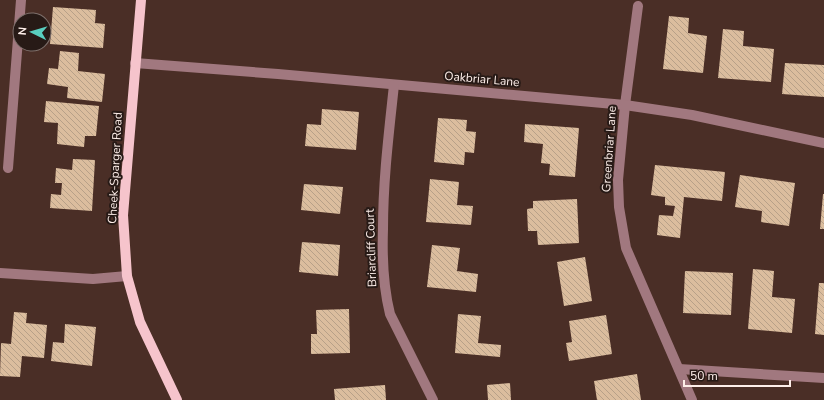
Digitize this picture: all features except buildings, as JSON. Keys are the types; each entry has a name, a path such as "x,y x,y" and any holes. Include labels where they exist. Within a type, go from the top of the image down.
{"main road":[{"name":"Cheek-Sparger Road","path":"141,0 123,215 127,276 140,322 177,400"}],"street":[{"path":"8,168 21,0"},
{"name":"Greenbriar Lane","path":"638,6 625,105 618,180 619,207 626,248 692,400"},
{"name":"Oakbriar Lane","path":"135,63 625,105 692,115 824,143"},
{"name":"Briarcliff Court","path":"394,84 383,199 382,263 385,292 390,314 432,400"},
{"path":"0,274 93,279 127,276"},
{"path":"679,369 824,378"}]}
